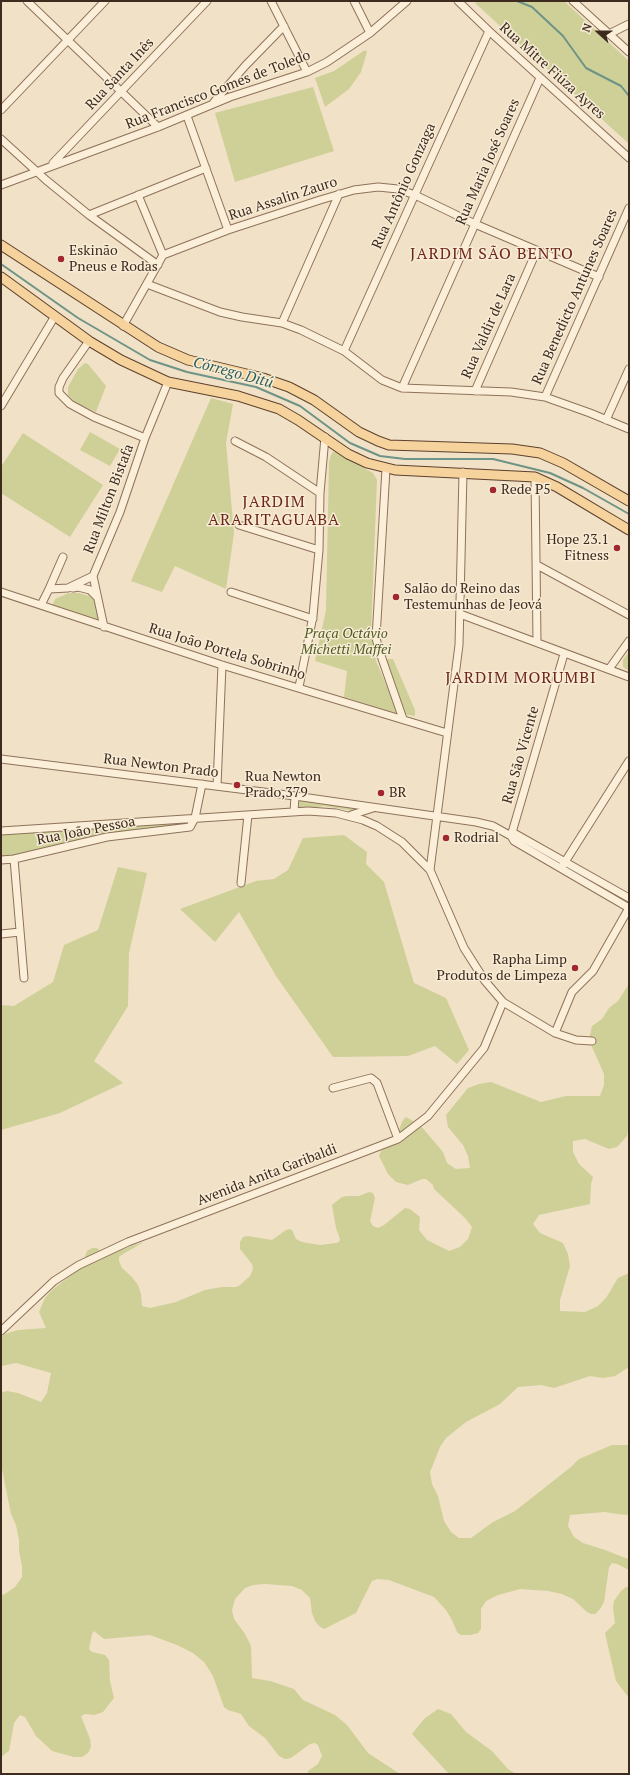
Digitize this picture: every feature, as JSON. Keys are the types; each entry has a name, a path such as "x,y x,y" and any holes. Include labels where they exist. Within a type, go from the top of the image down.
{"main road":[{"path":"1,245 123,326 158,347 188,360 263,378 289,387 314,400 359,432 378,441 389,445 512,450 540,453 563,463 629,501"},
{"path":"1,277 89,341 122,360 168,382 261,402 286,413 325,437 348,454 367,463 386,469 535,477 557,487 629,530"}],"street":[{"path":"27,1 158,127"},
{"path":"1,110 105,1"},
{"name":"Rua Santa Inês","path":"52,165 120,91 207,1"},
{"path":"271,1 308,72"},
{"path":"354,1 370,33"},
{"name":"Rua Francisco Gomes de Toledo","path":"1,185 187,116 213,103 308,72 327,62 370,33 407,1"},
{"name":"Rua Mitre Fiúza Ayres","path":"458,1 540,78 629,158"},
{"path":"573,1 629,52"},
{"path":"609,34 629,24"},
{"path":"213,103 245,66 284,26"},
{"name":"Rua Antônio Gonzaga","path":"344,351 489,31"},
{"name":"Rua Maria José Soares","path":"402,388 540,78"},
{"path":"187,116 228,230"},
{"path":"1,139 37,172 89,215 158,265"},
{"path":"89,215 206,168"},
{"name":"Rua Assalin Zauro","path":"163,255 228,230 339,194 354,190 378,187 398,189 414,195 475,224 599,277"},
{"path":"282,323 339,194"},
{"path":"123,326 163,255 138,195"},
{"name":"Rua Benedicto Antunes Soares","path":"546,397 629,208"},
{"name":"Rua Valdir de Lara","path":"475,391 537,250"},
{"path":"147,284 220,312 282,323 344,351 382,380 402,388 511,392 546,397 629,429"},
{"path":"1,406 55,316"},
{"path":"89,341 63,378 59,387 59,393 70,404 94,417 145,438"},
{"path":"606,420 629,369"},
{"name":"Rua Milton Bistafa","path":"104,627 93,576 120,512 145,438 168,382"},
{"path":"299,687 312,619 319,550 320,493 325,437"},
{"path":"235,441 266,457 320,493"},
{"path":"386,469 376,638 378,650 403,719"},
{"path":"430,870 459,644 463,472"},
{"path":"535,477 537,642"},
{"path":"239,525 319,550"},
{"path":"41,605 63,557"},
{"path":"537,565 629,615"},
{"path":"68,588 93,576"},
{"path":"49,589 78,587 90,590 97,597"},
{"name":"Rua João Portela Sobrinho","path":"1,592 222,665 299,687 447,733"},
{"path":"231,592 312,619"},
{"path":"460,614 629,677"},
{"path":"609,669 629,641"},
{"name":"Rua São Vicente","path":"512,836 564,654"},
{"path":"217,786 222,665"},
{"name":"Rua Newton Prado","path":"1,759 295,796 437,816 493,826 512,836"},
{"path":"561,869 629,761"},
{"path":"196,818 202,784"},
{"path":"294,812 295,796"},
{"path":"349,815 375,808"},
{"path":"1,831 294,812 323,812 349,815 363,820 390,834 407,846 430,870 464,948 485,981 503,1002 554,1033 576,1040 592,1041"},
{"path":"241,883 248,815"},
{"name":"Rua João Pessoa","path":"1,860 107,837 190,827 196,818"},
{"path":"512,836 565,861 629,898"},
{"path":"512,836 561,869 629,908 593,971 572,992 554,1033"},
{"path":"14,858 24,978"},
{"path":"1,934 20,932"},
{"name":"Avenida Anita Garibaldi","path":"1,1331 54,1281 79,1265 128,1242 398,1139 428,1116 484,1048 503,1002"},
{"path":"333,1088 370,1078 377,1083 398,1139"}],"green space":[{"path":"477,1 564,1 629,61 629,144 475,3"},
{"path":"365,50 367,52 361,72 349,89 325,107 315,78 334,71"},
{"path":"313,87 334,151 235,182 215,113"},
{"path":"85,363 88,364 106,386 96,412 76,403 68,395 68,387 78,369"},
{"path":"211,398 233,404 226,443 234,533 226,589 175,566 162,592 131,581"},
{"path":"90,432 120,449 110,466 80,450"},
{"path":"23,433 103,485 70,537 1,493 1,467"},
{"name":"Praça Octávio Michetti Maffei","path":"334,451 373,473 377,480 371,634 376,661 395,705 397,711 395,713 344,697 347,671 315,661 326,610 329,462"},
{"path":"69,593 79,593 89,596 94,600 100,619 97,622 52,606 55,599"},
{"path":"629,652 629,671 623,667 623,660"},
{"path":"385,659 393,659 415,710 415,716 403,714"},
{"path":"299,800 362,809 355,811 324,806 298,810"},
{"path":"186,822 187,824 106,834 14,855 1,856 1,834"},
{"path":"344,835 367,852 366,864 384,882 414,983 446,998 469,1050 457,1064 435,1046 408,1056 333,1057 276,976 239,912 215,942 180,909 256,881 274,879 288,870 303,838"},
{"path":"118,867 147,873 129,953 128,1006 94,1061 123,1083 60,1113 1,1130 1,1005 14,1006 53,982 64,945 98,930"},
{"path":"629,984 629,1126 627,1136 617,1147 609,1149 585,1139 573,1141 573,1152 579,1164 593,1177 591,1184 590,1204 539,1215 533,1224 540,1233 563,1243 568,1254 570,1266 560,1300 560,1311 585,1312 598,1306 606,1298 618,1278 629,1273 629,1367 615,1376 603,1378 590,1376 554,1388 541,1385 518,1387 500,1404 466,1422 446,1438 440,1447 430,1472 432,1484 438,1496 444,1521 451,1532 459,1538 471,1538 493,1522 515,1511 579,1459 612,1445 629,1445 629,1515 605,1512 570,1515 568,1526 574,1537 583,1543 628,1559 629,1561 629,1570 612,1563 609,1567 604,1602 600,1609 595,1614 591,1614 573,1599 562,1594 548,1591 520,1589 498,1595 486,1601 481,1609 481,1629 478,1633 461,1635 457,1632 446,1610 434,1597 389,1580 377,1579 372,1581 356,1613 324,1629 315,1621 312,1613 310,1598 302,1590 292,1586 265,1584 253,1585 245,1588 235,1599 232,1610 234,1619 245,1634 251,1646 252,1678 270,1681 294,1689 303,1700 335,1715 347,1725 368,1753 400,1774 308,1774 308,1771 318,1764 322,1756 318,1745 315,1743 310,1744 291,1758 285,1759 279,1756 265,1738 249,1726 241,1714 228,1710 224,1707 213,1676 204,1662 193,1653 177,1645 150,1635 104,1639 94,1631 89,1649 92,1652 105,1655 109,1660 110,1681 114,1698 103,1712 94,1715 85,1714 81,1716 90,1739 91,1747 88,1753 82,1757 74,1757 52,1751 36,1736 25,1717 20,1715 14,1723 9,1751 1,1757 1,1595 15,1587 22,1577 22,1566 16,1525 11,1514 1,1464 1,1393 7,1391 18,1393 41,1402 47,1393 51,1373 16,1363 1,1366 1,1337 5,1334 18,1330 46,1328 39,1312 45,1298 52,1290 81,1268 87,1251 92,1248 97,1248 102,1253 108,1254 144,1242 119,1257 119,1261 122,1268 138,1285 141,1294 142,1306 150,1308 176,1302 205,1290 222,1287 236,1287 240,1285 250,1276 253,1269 252,1264 240,1249 240,1242 243,1237 248,1236 272,1240 286,1230 290,1229 292,1230 296,1239 302,1242 320,1245 339,1242 340,1239 336,1228 332,1205 342,1197 347,1196 359,1196 369,1192 373,1193 375,1198 370,1221 373,1226 378,1228 405,1208 410,1209 420,1217 419,1230 427,1240 449,1251 460,1247 468,1239 472,1227 465,1218 434,1189 433,1185 426,1179 422,1179 408,1185 396,1182 388,1174 379,1156 381,1151 396,1137 403,1120 406,1117 420,1125 443,1152 447,1163 456,1169 470,1168 468,1156 463,1145 448,1127 446,1115 468,1088 479,1084 491,1082 541,1102 566,1096 600,1096 604,1085 604,1074 589,1040 592,1026 602,1019 609,1008 618,1001"},
{"path":"626,1587 629,1587 629,1698 616,1681 605,1633 615,1623 613,1608 614,1601"},
{"path":"438,1709 451,1714 466,1732 492,1751 508,1769 516,1774 449,1774 412,1734 424,1719"}],"waterway":[{"path":"517,1 532,7 563,36 586,68 621,86 629,96"},
{"name":"Córrego Ditú","path":"1,264 78,318 150,360 187,372 256,387 300,406 350,443 380,456 405,459 493,459 550,473 583,488 629,514"}],"place":[{"name":"Eskinão Pneus e Rodas","path":"61,259"},
{"name":"Rede P5","path":"493,490"},
{"name":"Hope 23.1 Fitness","path":"617,548"},
{"name":"Salão do Reino das Testemunhas de Jeová","path":"396,597"},
{"name":"Rua Newton Prado,379","path":"237,785"},
{"name":"BR","path":"381,793"},
{"name":"Rodrial","path":"446,838"},
{"name":"Rapha Limp Produtos de Limpeza","path":"575,968"}],"district":[{"name":"JARDIM SÃO BENTO","path":"492,254"},
{"name":"JARDIM ARARITAGUABA","path":"274,511"},
{"name":"JARDIM MORUMBI","path":"521,678"}]}
